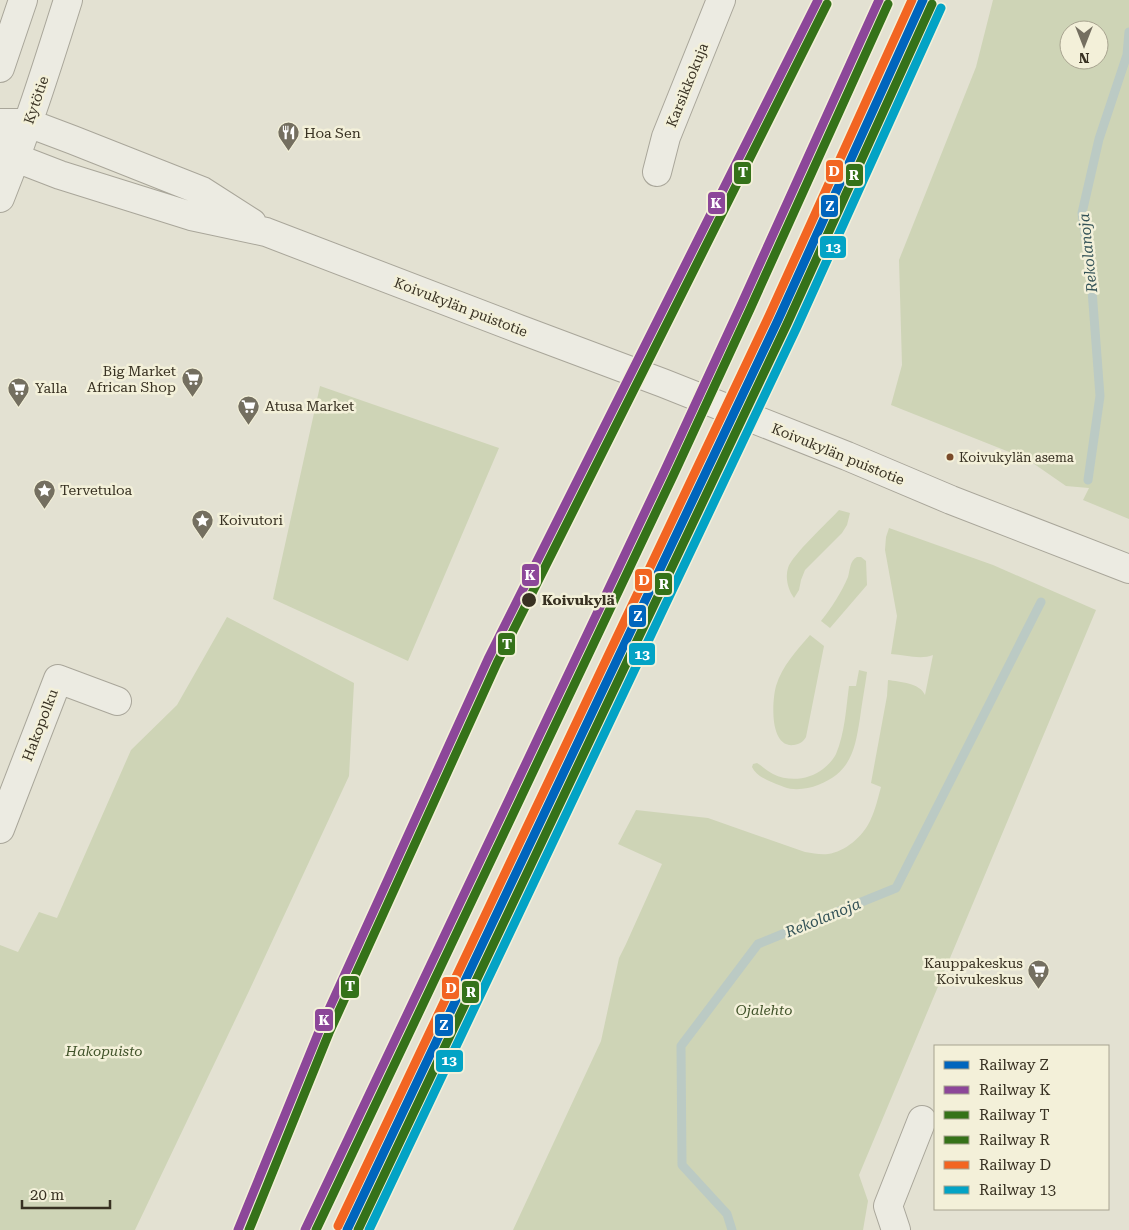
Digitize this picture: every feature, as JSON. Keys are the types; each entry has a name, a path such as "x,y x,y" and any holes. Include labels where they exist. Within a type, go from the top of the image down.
{"street":[{"path":"0,68 23,0"},
{"name":"Kytötie","path":"0,198 8,151 28,123 68,0"},
{"name":"Karsikkokuja","path":"657,172 666,137 721,0"},
{"name":"Koivukylän puistotie","path":"0,123 28,123 202,191 266,232"},
{"name":"Koivukylän puistotie","path":"8,151 60,175 191,216 266,232 663,383 847,456 951,500 1129,569"},
{"name":"Hakopolku","path":"0,829 58,679 117,701"},
{"path":"896,1230 888,1206 922,1120"}],"green space":[{"path":"993,0 1129,0 1129,519 1083,500 1089,488 1066,486 1027,459 891,405 902,365 899,260 976,67"},
{"path":"320,386 499,448 408,661 273,599"},
{"path":"839,510 850,513 847,525 842,533 805,570 799,590 794,598 787,580 787,572 791,562"},
{"name":"Ojalehto","path":"889,528 993,565 1096,610 859,1175 868,1201 863,1230 513,1230 601,1041 619,958 662,864 618,844 636,810 708,818 805,852 822,854 834,853 847,847 867,827 875,809 881,787 871,783 887,696 888,680 904,682 919,688 925,695 933,655 918,657 891,654 897,616 885,550"},
{"path":"857,557 861,557 866,561 867,585 830,628 821,621 833,605 848,577 852,563"},
{"name":"Hakopuisto","path":"227,617 354,683 349,776 135,1230 0,1230 0,945 18,952 39,912 57,918 131,750 177,705"},
{"path":"810,635 824,646 806,737 798,744 786,744 776,732 774,722 773,712 776,686 786,665"},
{"path":"859,670 867,672 856,740 849,759 838,774 818,785 797,789 775,784 754,771 753,764 757,763 779,777 799,779 812,776 829,764 836,754 841,738 849,686 856,686"}],"waterway":[{"name":"Rekolanoja","path":"1088,480 1100,396 1091,277 1082,213 1099,139 1127,55 1129,32"},
{"name":"Rekolanoja","path":"732,1230 727,1214 682,1165 681,1046 758,944 896,888 1041,602"}],"rail line":[{"name":"K","path":"238,1230 320,1029 488,659 818,0"},
{"name":"K","path":"305,1230 664,472 879,0"},
{"name":"D","path":"338,1226 769,316 912,0"},
{"name":"Z","path":"347,1230 778,320 923,0"},
{"name":"T","path":"249,1230 329,1033 497,663 827,4"},
{"name":"T","path":"316,1230 673,476 888,4"},
{"name":"R","path":"358,1230 787,324 932,4"},
{"name":"13","path":"369,1230 796,329 941,8"}],"place":[{"name":"Hoa Sen","path":"288,152"},
{"name":"Big Market African Shop","path":"192,398"},
{"name":"Yalla","path":"19,407"},
{"name":"Atusa Market","path":"249,425"},
{"name":"Koivukylän asema","path":"950,457"},
{"name":"Tervetuloa","path":"44,509"},
{"name":"Koivutori","path":"203,539"},
{"name":"Koivukylä","path":"529,600"},
{"name":"Kauppakeskus Koivukeskus","path":"1039,990"}]}
